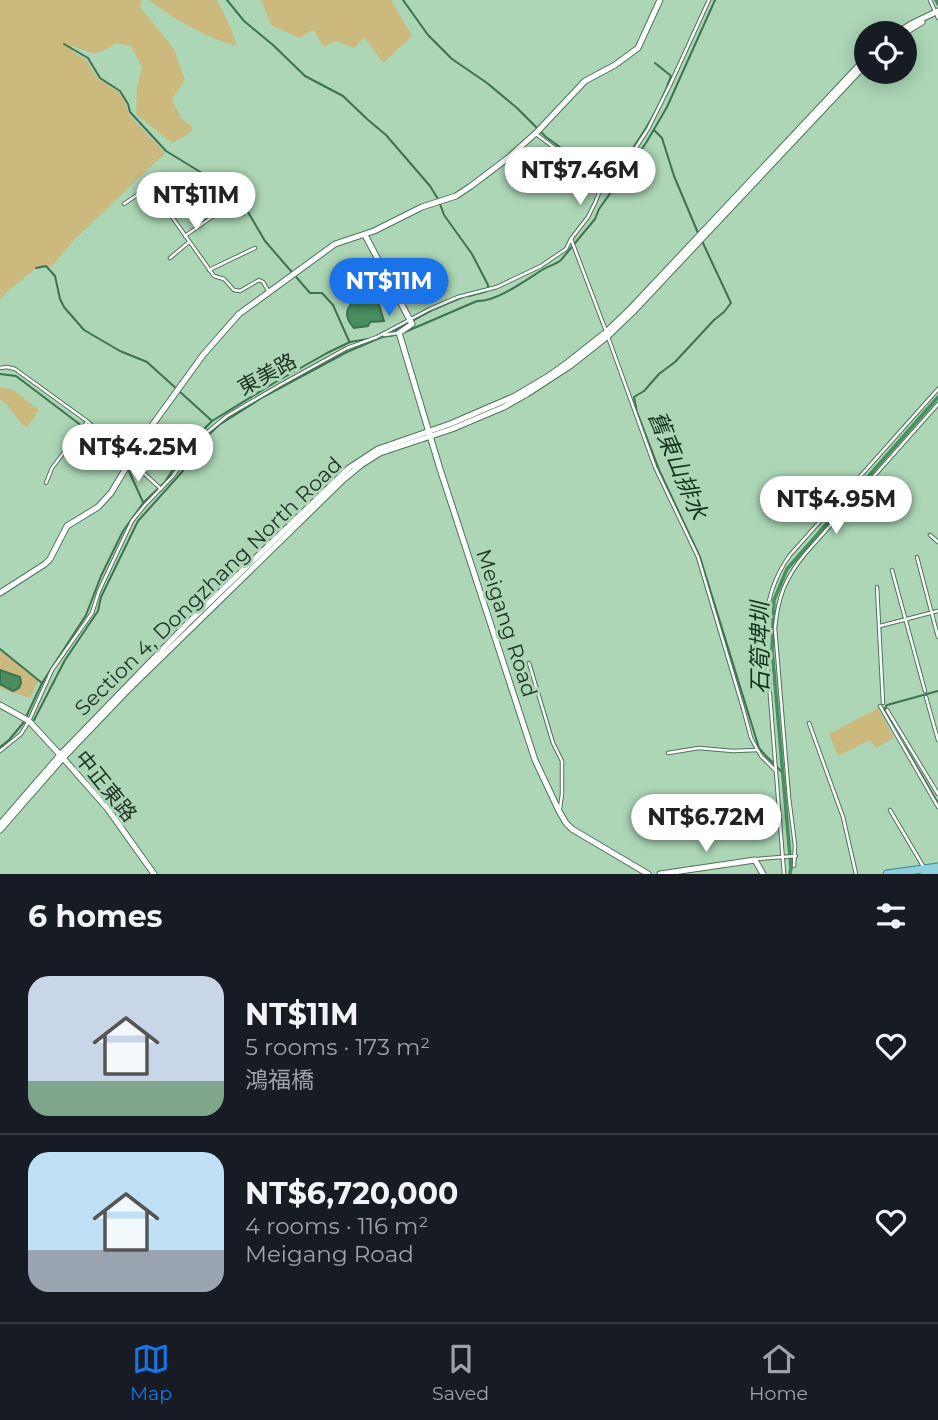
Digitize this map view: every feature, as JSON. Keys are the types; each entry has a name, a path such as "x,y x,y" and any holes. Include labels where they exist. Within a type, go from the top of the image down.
{"main road":[{"path":"924,871 938,867"},
{"path":"887,874 938,872"}],"street":[{"path":"0,593 45,564 67,526 102,503 111,493 148,431 203,355 239,314 335,244 365,235 422,207 456,196 471,186 538,131 585,81 615,65 638,48 660,0"},
{"path":"602,180 620,172 656,117 709,0"},
{"path":"930,0 937,14"},
{"path":"917,22 937,14"},
{"path":"917,26 937,14"},
{"name":"Section 4, Dongzhang North Road","path":"62,756 273,544 361,465 380,453 504,407 570,366 607,334 854,74"},
{"path":"538,131 552,146 580,162 602,180"},
{"path":"377,337 458,297 504,284 541,266 566,249 588,217 602,180"},
{"path":"124,204 150,186 214,276 223,279 234,290 243,290 259,280 269,292"},
{"path":"211,191 225,208"},
{"path":"185,236 234,203 243,214"},
{"path":"365,235 412,324 399,334 377,337"},
{"path":"571,239 655,467 698,557 751,738 761,756 776,769"},
{"path":"170,258 189,242"},
{"path":"209,270 255,248"},
{"name":"Meigang Road","path":"399,334 535,760 559,811 572,829 648,874"},
{"name":"東美路","path":"0,751 21,734 52,670 92,613 99,591 132,521 173,476 199,439 227,416 347,348 377,337"},
{"path":"0,368 15,369 87,421 128,465 161,489"},
{"path":"784,874 765,632 767,607 773,585 790,555 938,389"},
{"path":"794,866 796,856 775,628 777,606 787,579 804,554 938,404"},
{"path":"922,407 928,415"},
{"path":"918,411 924,419"},
{"path":"46,483 52,468 87,421"},
{"path":"930,535 938,542"},
{"path":"917,557 938,637"},
{"path":"892,570 925,691"},
{"path":"877,587 881,705 938,807"},
{"path":"880,626 938,611"},
{"path":"528,663 553,743 562,761 559,811"},
{"path":"926,697 938,740"},
{"name":"中正東路","path":"0,705 29,721 62,756 107,808 154,874"},
{"path":"887,709 938,794"},
{"path":"809,723 843,817 856,874"},
{"path":"668,754 699,748 757,750"},
{"path":"0,824 62,756"},
{"path":"0,830 62,756"},
{"path":"890,810 924,871"},
{"path":"660,874 796,856"},
{"path":"755,860 763,874"}],"shaded area":[{"path":"0,0 142,0 140,7 174,49 185,80 172,99 181,118 193,128 172,143 136,114 137,88 142,67 131,46 116,43 99,53 91,53 72,46 71,50 87,61 96,77 117,91 130,116 165,153 74,240 52,266 35,269 0,299"},
{"path":"149,0 216,0 237,46 191,27"},
{"path":"261,0 391,0 412,36 383,63 364,37 354,48 336,41 324,47 313,30 300,38 271,25"},
{"path":"368,286 374,288 384,321 370,322 368,326 354,328 347,316 351,304 350,296"},
{"path":"0,388 12,389 39,410 27,428 0,399"},
{"path":"2,651 38,681 30,698 0,688"},
{"path":"0,670 20,677 19,688 13,691 0,684"},
{"path":"878,708 894,738 876,748 870,740 838,756 829,734"}],"waterway":[{"path":"227,0 244,21 305,76 343,96 386,135 438,199"},
{"path":"403,0 428,35 452,59 487,83 546,137 571,155"},
{"path":"405,332 477,301 502,294 561,260 595,219 599,209 646,143 667,107 715,0"},
{"path":"936,0 938,4"},
{"path":"64,44 88,58 100,78 120,91 130,112 166,151 202,173 212,176 234,195 245,207 265,241 310,293 322,293 333,305 349,341"},
{"name":"舊東山排水","path":"595,173 605,178 613,176 653,115 671,76 655,63"},
{"name":"舊東山排水","path":"654,130 662,138 674,176 698,233"},
{"path":"440,204 444,215 472,254 488,285 488,290 469,296"},
{"name":"舊東山排水","path":"702,241 731,303 675,362 634,397 660,472 700,557 759,748 783,773"},
{"path":"36,268 46,266 55,276 64,307 84,330 120,351 147,362 211,420"},
{"path":"390,333 463,297"},
{"path":"34,720 65,660 98,611 101,597 138,521 182,472 199,444 219,425 263,397 347,352 382,337 396,335"},
{"path":"26,717 42,683 86,615 123,531 144,502 165,482 190,443 212,421 274,383 350,342 368,339"},
{"path":"0,374 16,376 115,451 124,464"},
{"name":"石筍埤圳","path":"790,874 772,649 774,600 787,569 938,397"},
{"path":"128,469 143,502"},
{"path":"0,649 42,683"},
{"path":"884,710 887,705 938,691"},
{"path":"0,747 24,722"},
{"path":"904,745 938,803"}]}
